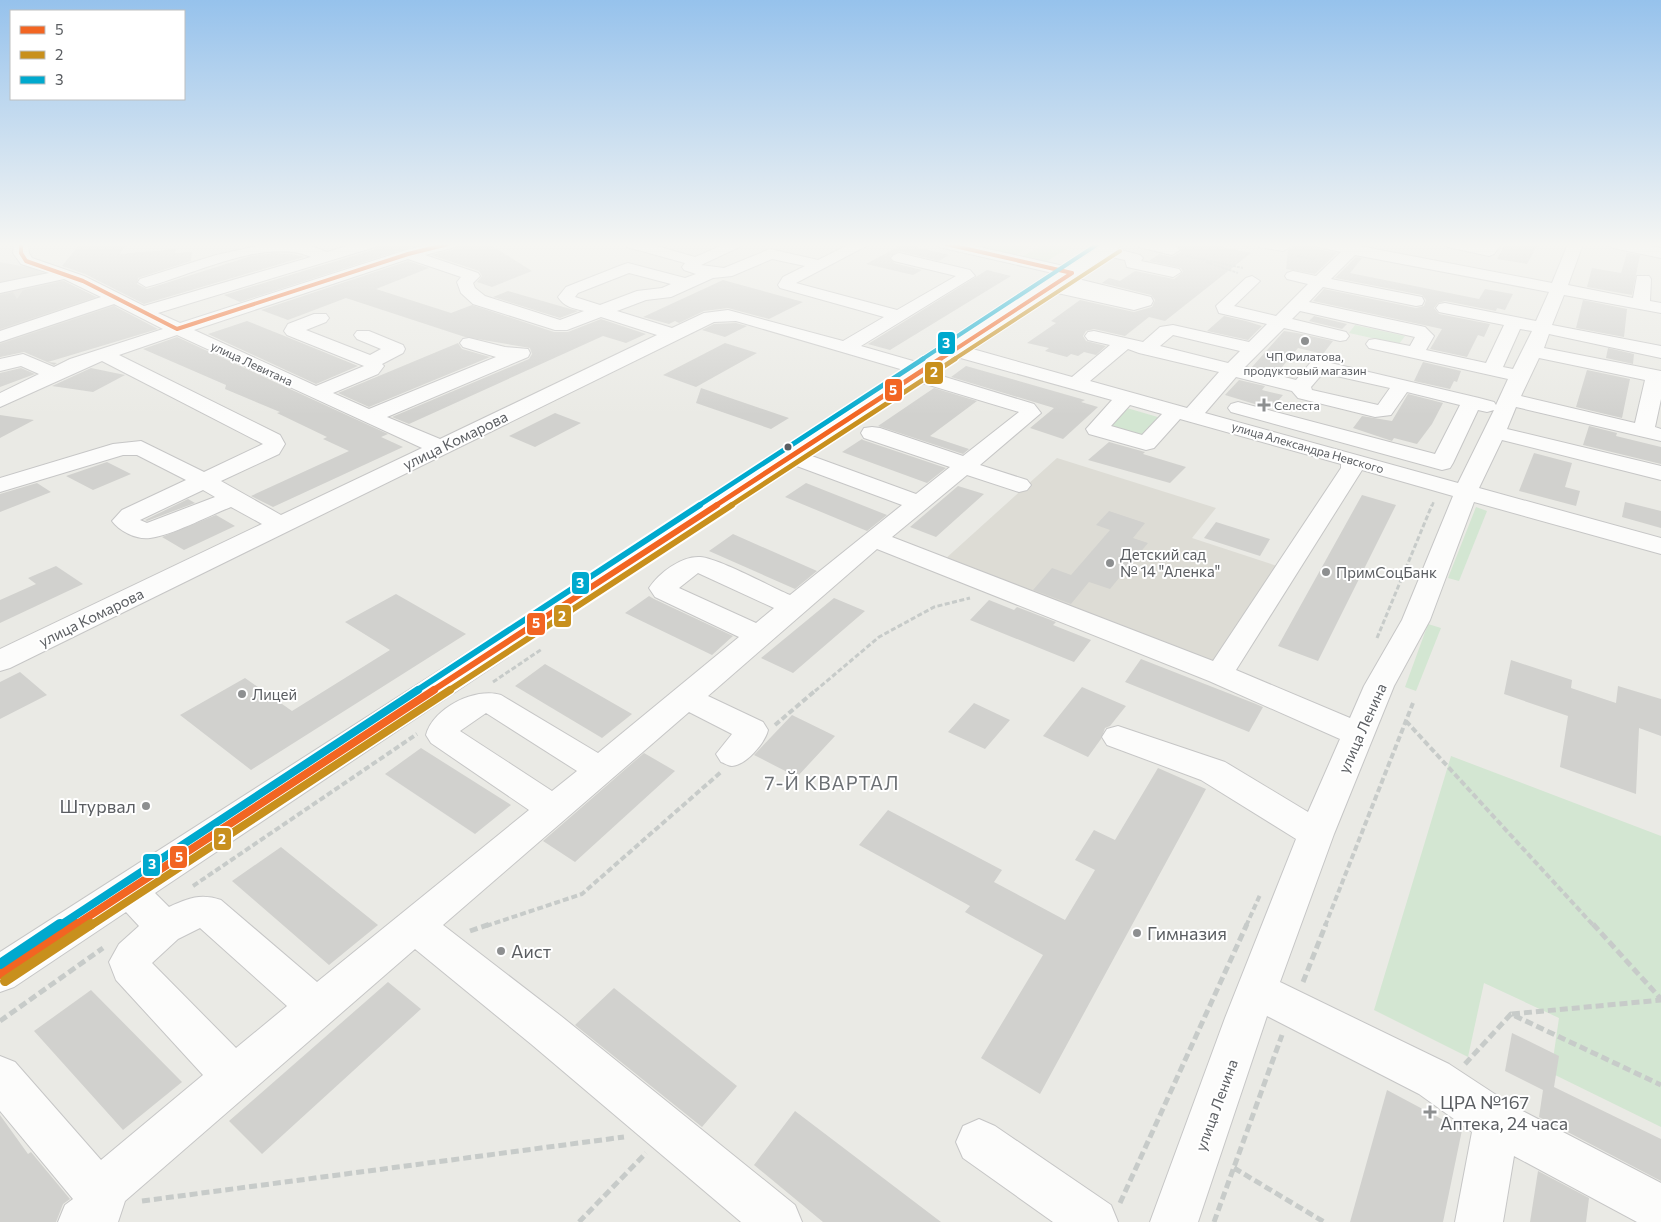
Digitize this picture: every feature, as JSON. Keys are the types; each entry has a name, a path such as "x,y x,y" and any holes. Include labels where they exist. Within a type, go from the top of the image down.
{"street":[{"path":"0,325 80,301"},
{"path":"4,339 90,301"},
{"name":"улица Левитана","path":"124,301 177,329 441,448"},
{"path":"142,312 179,301"},
{"path":"0,401 54,374 103,354 263,301"},
{"path":"482,301 556,326 563,326 626,301"},
{"path":"569,301 671,334"},
{"path":"686,301 701,307"},
{"path":"845,301 900,316"},
{"path":"846,347 925,301"},
{"path":"0,974 1029,301"},
{"path":"1118,301 1137,306 1145,301"},
{"path":"1229,301 1224,306 1225,309 1340,336"},
{"path":"1126,397 1097,428 1146,443 1171,418 1190,408 1232,370 1302,301"},
{"path":"1411,301 1416,302"},
{"name":"улица Ленина","path":"1174,1222 1275,1000 1316,834 1379,686 1416,620 1474,472 1495,432 1519,376 1534,351 1553,301"},
{"path":"1621,301 1661,308"},
{"path":"1106,315 1122,303"},
{"path":"1298,305 1419,331 1425,336 1415,353"},
{"name":"улица Комарова","path":"0,661 704,319 701,307 846,347 1031,411 1031,413 966,466"},
{"path":"1445,308 1661,352"},
{"path":"320,318 292,330 372,362"},
{"path":"1492,370 1514,322"},
{"path":"1622,328 1661,336"},
{"path":"1146,349 1166,331 1173,330 1255,348"},
{"path":"363,335 396,349 372,362"},
{"path":"1094,336 1301,387"},
{"path":"1076,383 1124,343"},
{"path":"369,417 521,353 504,353 469,344"},
{"path":"1374,344 1519,376"},
{"name":"улица Александра Невского","path":"954,350 1126,397 1190,408 1353,460 1661,546"},
{"path":"1301,387 1318,366 1472,402 1507,405 1652,433 1658,377 1534,351"},
{"path":"103,354 272,440 274,444 271,449 131,515 124,521 143,531 149,531 232,498"},
{"path":"0,365 23,360 54,374"},
{"path":"316,393 371,370 374,366 372,362"},
{"path":"1301,387 1302,392 1305,394 1381,412 1402,385"},
{"path":"1190,408 1442,463 1472,402"},
{"path":"1495,432 1661,473"},
{"path":"872,433 1019,485"},
{"path":"0,485 132,448 140,448 203,480 280,525"},
{"path":"792,457 920,503"},
{"path":"1219,674 1352,468 1353,460"},
{"path":"0,1077 93,1207 234,1076 874,539 966,466"},
{"path":"1588,466 1661,484"},
{"path":"874,539 1219,674 1358,734"},
{"path":"640,556 678,574"},
{"path":"759,636 664,591 662,588 664,584 690,566 701,565 794,607"},
{"path":"686,698 752,730 732,754"},
{"path":"554,809 442,735 444,727 479,703 490,702 600,770"},
{"path":"1118,737 1214,771 1316,834"},
{"path":"128,890 164,927"},
{"path":"234,1076 130,967 129,962 132,956 164,927 195,912 208,910 317,1007"},
{"path":"415,926 778,1222"},
{"path":"1275,1000 1445,1086 1497,1122 1661,1209"},
{"path":"1479,1222 1497,1122"},
{"path":"979,1142 1094,1222"}],"path":[{"path":"1214,1222 1234,1168 1275,1000 1413,703"},
{"path":"1406,721 1661,1000"},
{"path":"1445,1086 1511,1014 1661,1000"},
{"path":"1511,1014 1661,1085"},
{"path":"93,1207 668,1131"},
{"path":"579,1222 668,1131"},
{"path":"1234,1168 1324,1222"}],"shaded area":[{"path":"0,301 106,301 117,306 43,332 52,337 0,357"},
{"name":"Детский сад № 14 \"Аленка\"","path":"1057,458 1216,508 1192,538 1277,566 1211,664 944,560"}],"green space":[{"path":"1355,325 1405,336 1399,344 1349,333"},
{"path":"1120,406 1168,420 1146,443 1097,429"},
{"path":"1476,507 1487,511 1459,581 1448,578"},
{"path":"1428,624 1441,628 1416,691 1405,687"},
{"path":"1451,756 1661,836 1661,1127 1551,1073 1559,1018 1484,983 1468,1057 1374,1010"}],"building":[{"path":"0,301 84,301 0,329"},
{"path":"138,301 154,301 144,304"},
{"path":"288,301 338,301 288,320 261,310"},
{"path":"355,301 414,301 451,313 472,305 554,332 568,332 601,319 646,334 626,343 603,336 409,424 392,417 529,359 532,354 530,348 465,337"},
{"path":"506,301 543,301 578,311 560,318"},
{"path":"678,301 803,302 769,319 728,308 704,311 679,323 675,321 669,324 643,317"},
{"path":"937,301 970,301 890,350 868,344"},
{"path":"1079,301 1134,312 1152,307 1155,301 1190,301 1165,321 1149,317 1125,336 1094,329 1086,331 1083,336 1086,341 1106,346 1096,355 1084,352 1078,356 1071,354 1067,357 1045,351 1049,348 1027,343 1056,323 1051,321"},
{"path":"1313,301 1382,301 1416,308 1424,306 1426,301 1445,301 1438,303 1434,308 1439,314 1490,324 1484,337 1478,335 1467,357 1430,349 1442,329"},
{"path":"1445,301 1509,301 1505,310 1497,308 1496,311"},
{"path":"1583,301 1627,309 1624,337 1576,328"},
{"path":"114,306 158,329 48,362 57,363 54,365 24,352 0,357 0,344"},
{"path":"1224,316 1262,326 1248,340 1207,331"},
{"path":"1314,316 1347,324 1342,329 1309,321"},
{"path":"247,321 358,366 316,384 208,334"},
{"path":"736,323 747,326 725,337 702,330 714,324"},
{"path":"1284,331 1333,341 1323,354 1298,348 1277,373 1252,367"},
{"path":"177,337 388,434 381,437 403,447 273,507 251,496 349,451 323,439 327,437 277,413 280,412 225,389 226,385 143,349"},
{"path":"458,343 462,349 490,357 369,407 338,393"},
{"path":"725,343 757,353 696,387 663,375"},
{"path":"1608,348 1634,354 1633,364 1606,358"},
{"path":"1423,362 1461,371 1457,382 1454,381 1450,389 1414,381"},
{"path":"966,366 1085,400 1081,402 1098,407 1063,439 1030,428 1054,408 951,377"},
{"path":"21,368 35,374 0,387 0,373"},
{"path":"91,368 125,375 93,392 52,386"},
{"path":"1587,370 1630,379 1622,418 1576,407"},
{"path":"1239,380 1265,386 1262,390 1283,395 1271,409 1225,395"},
{"path":"701,388 789,418 771,429 696,403"},
{"path":"934,388 977,401 930,436 969,449 963,454 878,426"},
{"path":"1408,394 1443,403 1432,424 1417,444 1394,438 1392,441 1353,428 1362,416 1392,421"},
{"path":"555,413 581,423 535,447 509,436"},
{"path":"0,415 34,420 0,438"},
{"path":"1589,426 1617,433 1616,436 1661,447 1661,464 1583,445"},
{"path":"862,439 946,468 927,483 842,452"},
{"path":"1109,442 1145,452 1143,454 1186,467 1170,483 1088,460"},
{"path":"1534,453 1572,463 1565,487 1580,491 1576,506 1519,491"},
{"path":"107,462 131,474 93,490 66,476"},
{"path":"37,483 51,492 0,512 0,494"},
{"path":"806,483 887,515 867,531 785,497"},
{"path":"958,486 984,494 936,537 910,527"},
{"path":"1362,495 1396,505 1318,661 1278,646"},
{"path":"188,499 195,503 147,521 145,520"},
{"path":"1625,502 1661,511 1661,528 1622,517"},
{"path":"1109,511 1145,523 1133,538 1148,543 1110,589 1089,582 1071,604 1033,590 1052,568 1071,575 1110,530 1096,525"},
{"path":"216,515 235,526 184,550 162,537"},
{"path":"1216,522 1270,539 1260,556 1204,538"},
{"path":"733,534 817,571 795,589 709,551"},
{"path":"56,566 83,584 0,623 0,600 36,584 28,578"},
{"name":"Лицей","path":"396,594 466,634 251,770 180,715 245,678 292,711 390,650 345,622"},
{"path":"649,596 733,636 712,655 625,613"},
{"path":"834,598 865,611 793,673 761,658"},
{"path":"989,600 1014,610 1017,607 1056,622 1053,625 1091,640 1074,662 970,620"},
{"path":"1141,659 1263,707 1249,732 1125,682"},
{"path":"1511,660 1572,680 1571,688 1616,703 1618,686 1661,699 1661,736 1639,728 1636,794 1560,767 1568,716 1504,694"},
{"path":"545,664 632,714 602,738 515,686"},
{"path":"20,672 47,695 0,719 0,682"},
{"path":"1082,687 1126,706 1110,726 1105,728 1101,739 1088,757 1043,736"},
{"path":"974,703 1010,720 985,749 948,732"},
{"path":"792,715 835,736 797,777 754,755"},
{"path":"421,748 511,805 475,834 385,774"},
{"path":"644,753 675,771 575,862 543,841"},
{"path":"1158,768 1206,789 1040,1094 981,1058 1043,955 965,912 970,906 859,845 888,810 1002,870 994,882 1065,920 1095,870 1075,860 1094,830 1115,840"},
{"path":"281,847 378,925 329,965 232,881"},
{"path":"388,982 421,1009 262,1154 229,1121"},
{"path":"614,988 737,1086 702,1127 575,1025"},
{"path":"91,990 182,1082 123,1130 34,1031"},
{"path":"1512,1033 1559,1056 1554,1087 1661,1139 1661,1181 1539,1117 1543,1090 1505,1071"},
{"path":"1387,1090 1462,1130 1443,1222 1350,1222"},
{"path":"795,1111 941,1222 823,1222 754,1165"},
{"path":"0,1115 28,1154 31,1152 70,1199 63,1204 56,1222 0,1222"},
{"path":"1538,1171 1589,1198 1586,1222 1530,1222"}],"transit line":[{"name":"5","path":"122,301 177,329 263,301"},
{"name":"3","path":"0,964 1011,301"},
{"name":"5","path":"0,974 1029,301"},
{"name":"2","path":"5,981 1044,301"}],"place":[{"name":"ЧП Филатова, продуктовый магазин","path":"1305,341"},
{"name":"Селеста","path":"1264,405"},
{"name":"Детский сад № 14 \"Аленка\"","path":"1110,563"},
{"name":"ПримСоцБанк","path":"1326,572"},
{"name":"Лицей","path":"242,694"},
{"name":"Штурвал","path":"146,806"},
{"name":"Гимназия","path":"1137,933"},
{"name":"Аист","path":"501,951"},
{"name":"ЦРА №167 Аптека, 24 часа","path":"1430,1112"}],"district":[{"name":"7-Й КВАРТАЛ","path":"832,782"}]}
